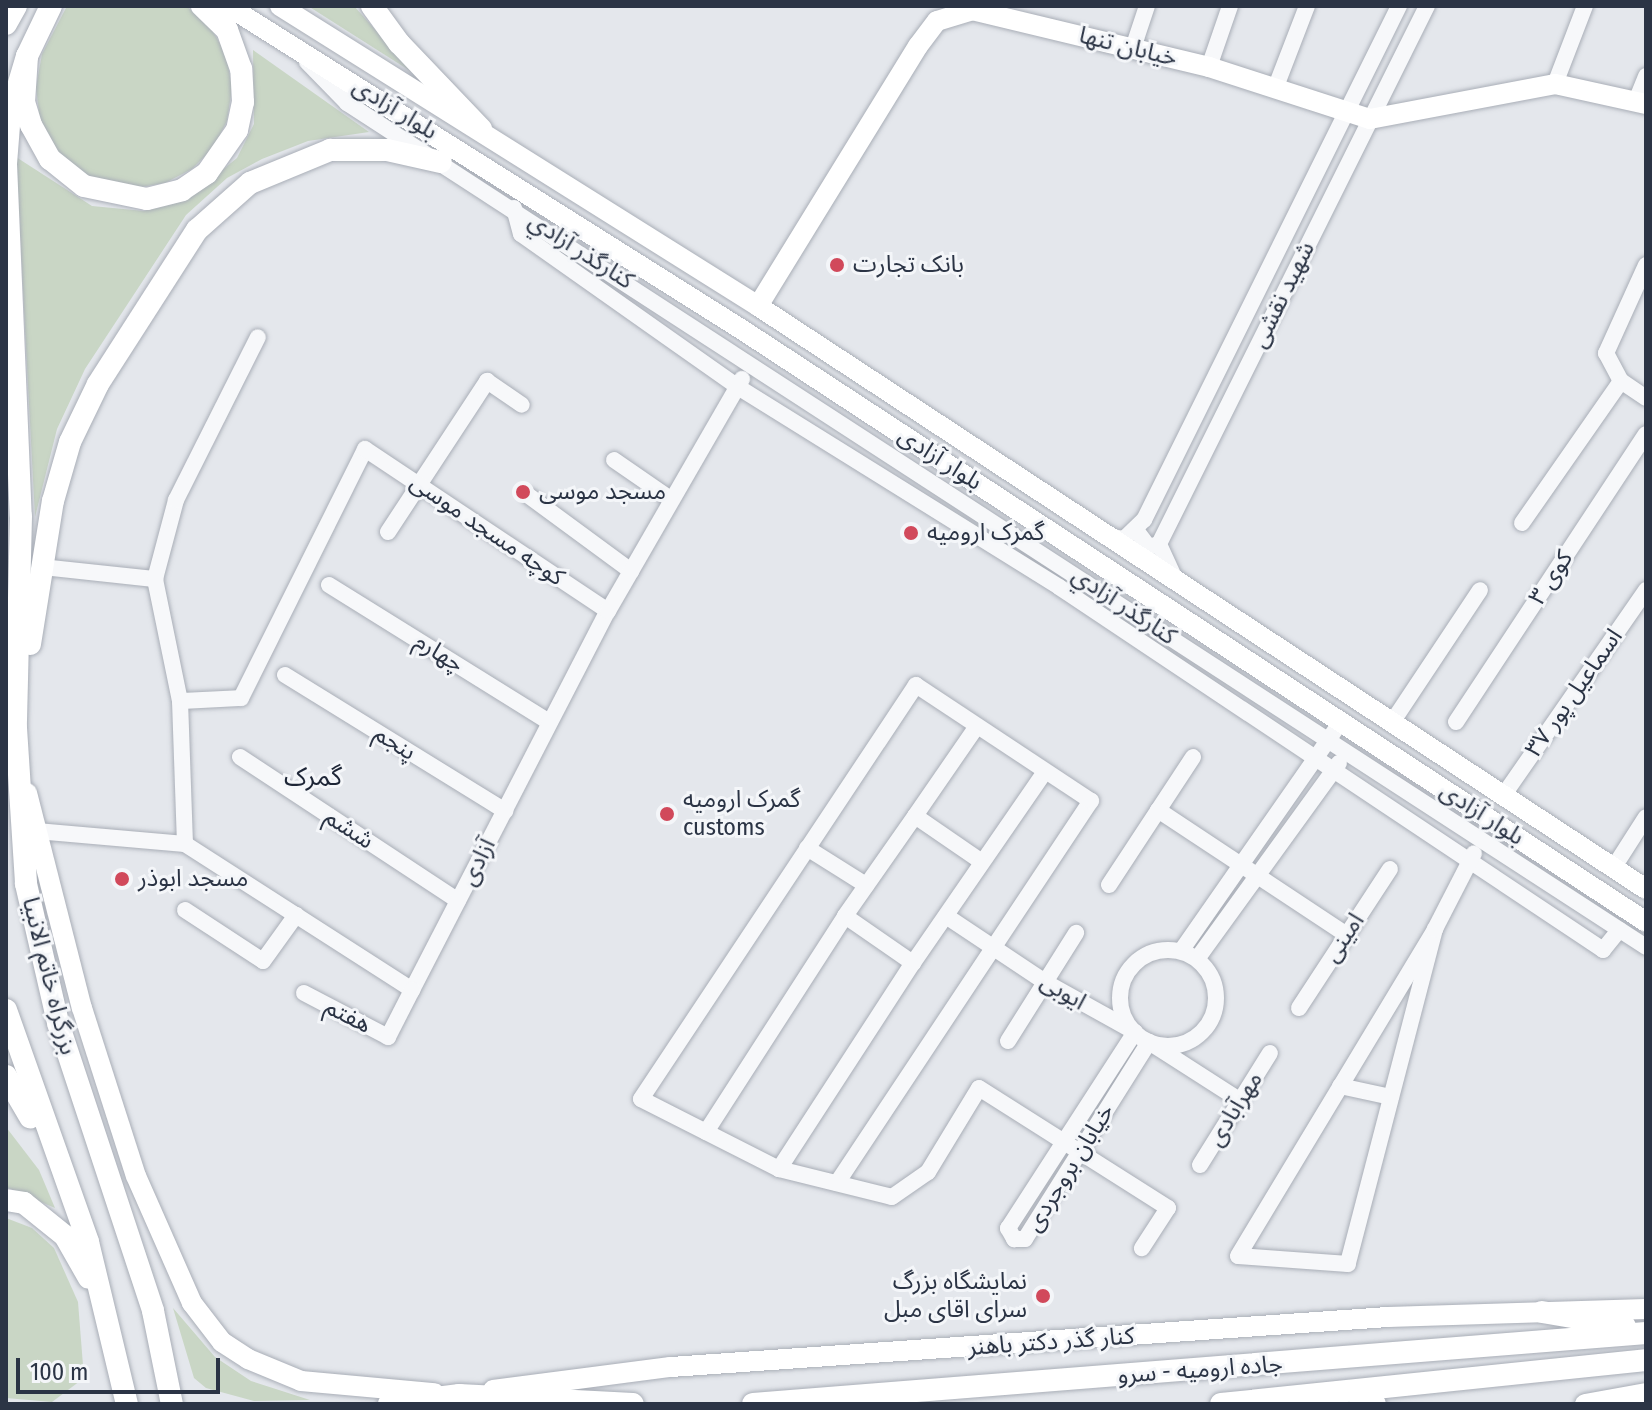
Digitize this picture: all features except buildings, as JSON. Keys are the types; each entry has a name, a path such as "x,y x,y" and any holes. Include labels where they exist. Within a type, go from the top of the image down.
{"highway":[{"path":"6,22 16,6"},
{"path":"50,8 27,56 24,102 50,159 84,186 117,196 147,199 182,190 223,154 237,130 243,102 241,69 227,30 202,6"},
{"path":"372,6 399,43 481,129"},
{"name":"بزرگراه خاتم الانبیا","path":"27,56 10,113 6,164 21,516 16,728 26,884 42,962 81,1101 153,1311 172,1404"},
{"path":"16,728 42,567 70,442 98,384 197,230 250,183 330,150 387,150 441,162"},
{"name":"بزرگراه خاتم الانبیا","path":"6,1010 61,1167 110,1323 127,1404"},
{"path":"6,1076 61,1167"},
{"path":"6,1200 24,1203 65,1236 102,1301"},
{"path":"1542,1312 1646,1331"},
{"name":"جاده ارومیه - سرو","path":"753,1404 1646,1331"},
{"name":"جاده ارومیه - سرو","path":"1235,1404 1366,1400 1646,1360"},
{"path":"389,1404 459,1395 633,1404"}],"main road":[{"name":"بلوار آزادی","path":"228,6 744,331 1646,922"},
{"name":"بلوار آزادی","path":"280,6 481,129 758,306 1099,533 1393,721 1646,889"},
{"name":"خیابان تنها","path":"758,306 937,21 972,10 1209,67 1370,119 1555,84 1641,103"},
{"name":"کنار گذر دکتر باهنر","path":"18,752 82,1008 136,1176 192,1303 222,1342 248,1359 301,1381 459,1395 671,1367 1388,1317 1646,1309"},
{"path":"1585,1404 1646,1393"}],"street":[{"path":"1133,48 1147,6"},
{"path":"1209,67 1230,6"},
{"path":"1275,89 1307,6"},
{"name":"شهید نقشی","path":"1136,530 1399,6"},
{"name":"شهید نقشی","path":"1159,544 1427,6"},
{"path":"1555,84 1585,6"},
{"name":"کنارگذر آزادي","path":"289,44 347,103 651,296 747,366 1073,572 1328,742 1646,947"},
{"path":"1641,103 1646,76"},
{"path":"514,208 521,234 738,387 1059,587 1603,950 1619,930"},
{"path":"1645,270 1606,353 1621,381 1646,398"},
{"path":"638,317 651,296"},
{"path":"185,844 180,701 155,579 176,500 258,337"},
{"name":"آزادی","path":"412,990 608,611 738,387 747,366"},
{"path":"388,532 487,381 522,405"},
{"path":"1522,523 1621,381"},
{"name":"کوی ۳","path":"1456,722 1646,434"},
{"name":"کوچه مسجد موسی","path":"180,701 241,698 365,449 608,611"},
{"path":"614,460 672,500"},
{"path":"892,485 903,466"},
{"path":"529,496 631,571"},
{"path":"1099,533 1124,539 1136,530 1149,547 1159,544 1178,584"},
{"path":"42,567 155,579"},
{"name":"چهارم","path":"329,585 549,722"},
{"path":"1393,721 1480,590"},
{"name":"اسماعیل پور ۳۷","path":"1503,796 1646,590"},
{"name":"پنجم","path":"285,675 505,811"},
{"path":"837,1183 1091,801 916,685 641,1099 779,1169 892,1197 928,1172 979,1088 1168,1208 1142,1248"},
{"path":"1197,959 1340,723"},
{"path":"706,1132 845,916 977,726"},
{"path":"1181,951 1334,771 1358,734"},
{"name":"ششم","path":"240,757 458,901"},
{"path":"1109,885 1193,757"},
{"path":"779,1169 913,963 1045,772"},
{"path":"1158,810 1345,934"},
{"path":"915,816 982,862"},
{"path":"1614,867 1646,817"},
{"path":"36,831 185,844 412,990"},
{"path":"1435,929 1348,1264 1238,1256 1435,929 1482,841"},
{"path":"807,848 866,885"},
{"name":"امینی","path":"1299,1008 1390,869"},
{"path":"185,910 263,961 296,915"},
{"path":"845,916 913,963"},
{"name":"ایوبی","path":"946,916 1045,982 1135,1032"},
{"path":"1008,1041 1076,933"},
{"path":"1149,1042 1179,1045 1205,1028 1216,999 1214,984 1197,959 1181,951 1150,954 1126,974 1120,1005 1135,1032 1149,1042 1241,1101"},
{"name":"هفتم","path":"304,993 388,1037 412,990"},
{"name":"خیابان بروجردی","path":"1135,1032 1008,1228 1014,1239 1025,1239 1149,1042"},
{"name":"مهرآبادی","path":"1200,1165 1270,1053"},
{"path":"1340,1086 1391,1097"}],"green space":[{"path":"67,6 186,6 209,25 226,54 232,88 227,121 213,148 192,169 165,183 135,188 105,184 78,171 56,150 40,121 36,87 42,54"},
{"path":"308,6 354,6 415,74"},
{"path":"253,50 369,132 308,141 262,159 227,178 186,215 85,369 57,429 35,517 16,157 92,206 144,211 186,200 237,158 254,124"},
{"path":"6,1127 39,1170 55,1208 6,1187"},
{"path":"6,1218 32,1228 54,1248 78,1302 84,1378 52,1402 6,1398"},
{"path":"173,1308 215,1357 251,1381 310,1400 254,1401 206,1388 194,1378"}],"place":[{"name":"بانک تجارت","path":"837,265"},
{"name":"مسجد موسی","path":"523,492"},
{"name":"گمرک ارومیه","path":"911,533"},
{"name":"گمرک ارومیه customs","path":"667,814"},
{"name":"مسجد ابوذر","path":"122,879"},
{"name":"نمایشگاه بزرگ سرای اقای مبل","path":"1043,1296"}],"district":[{"name":"گمرک","path":"313,777"}]}
